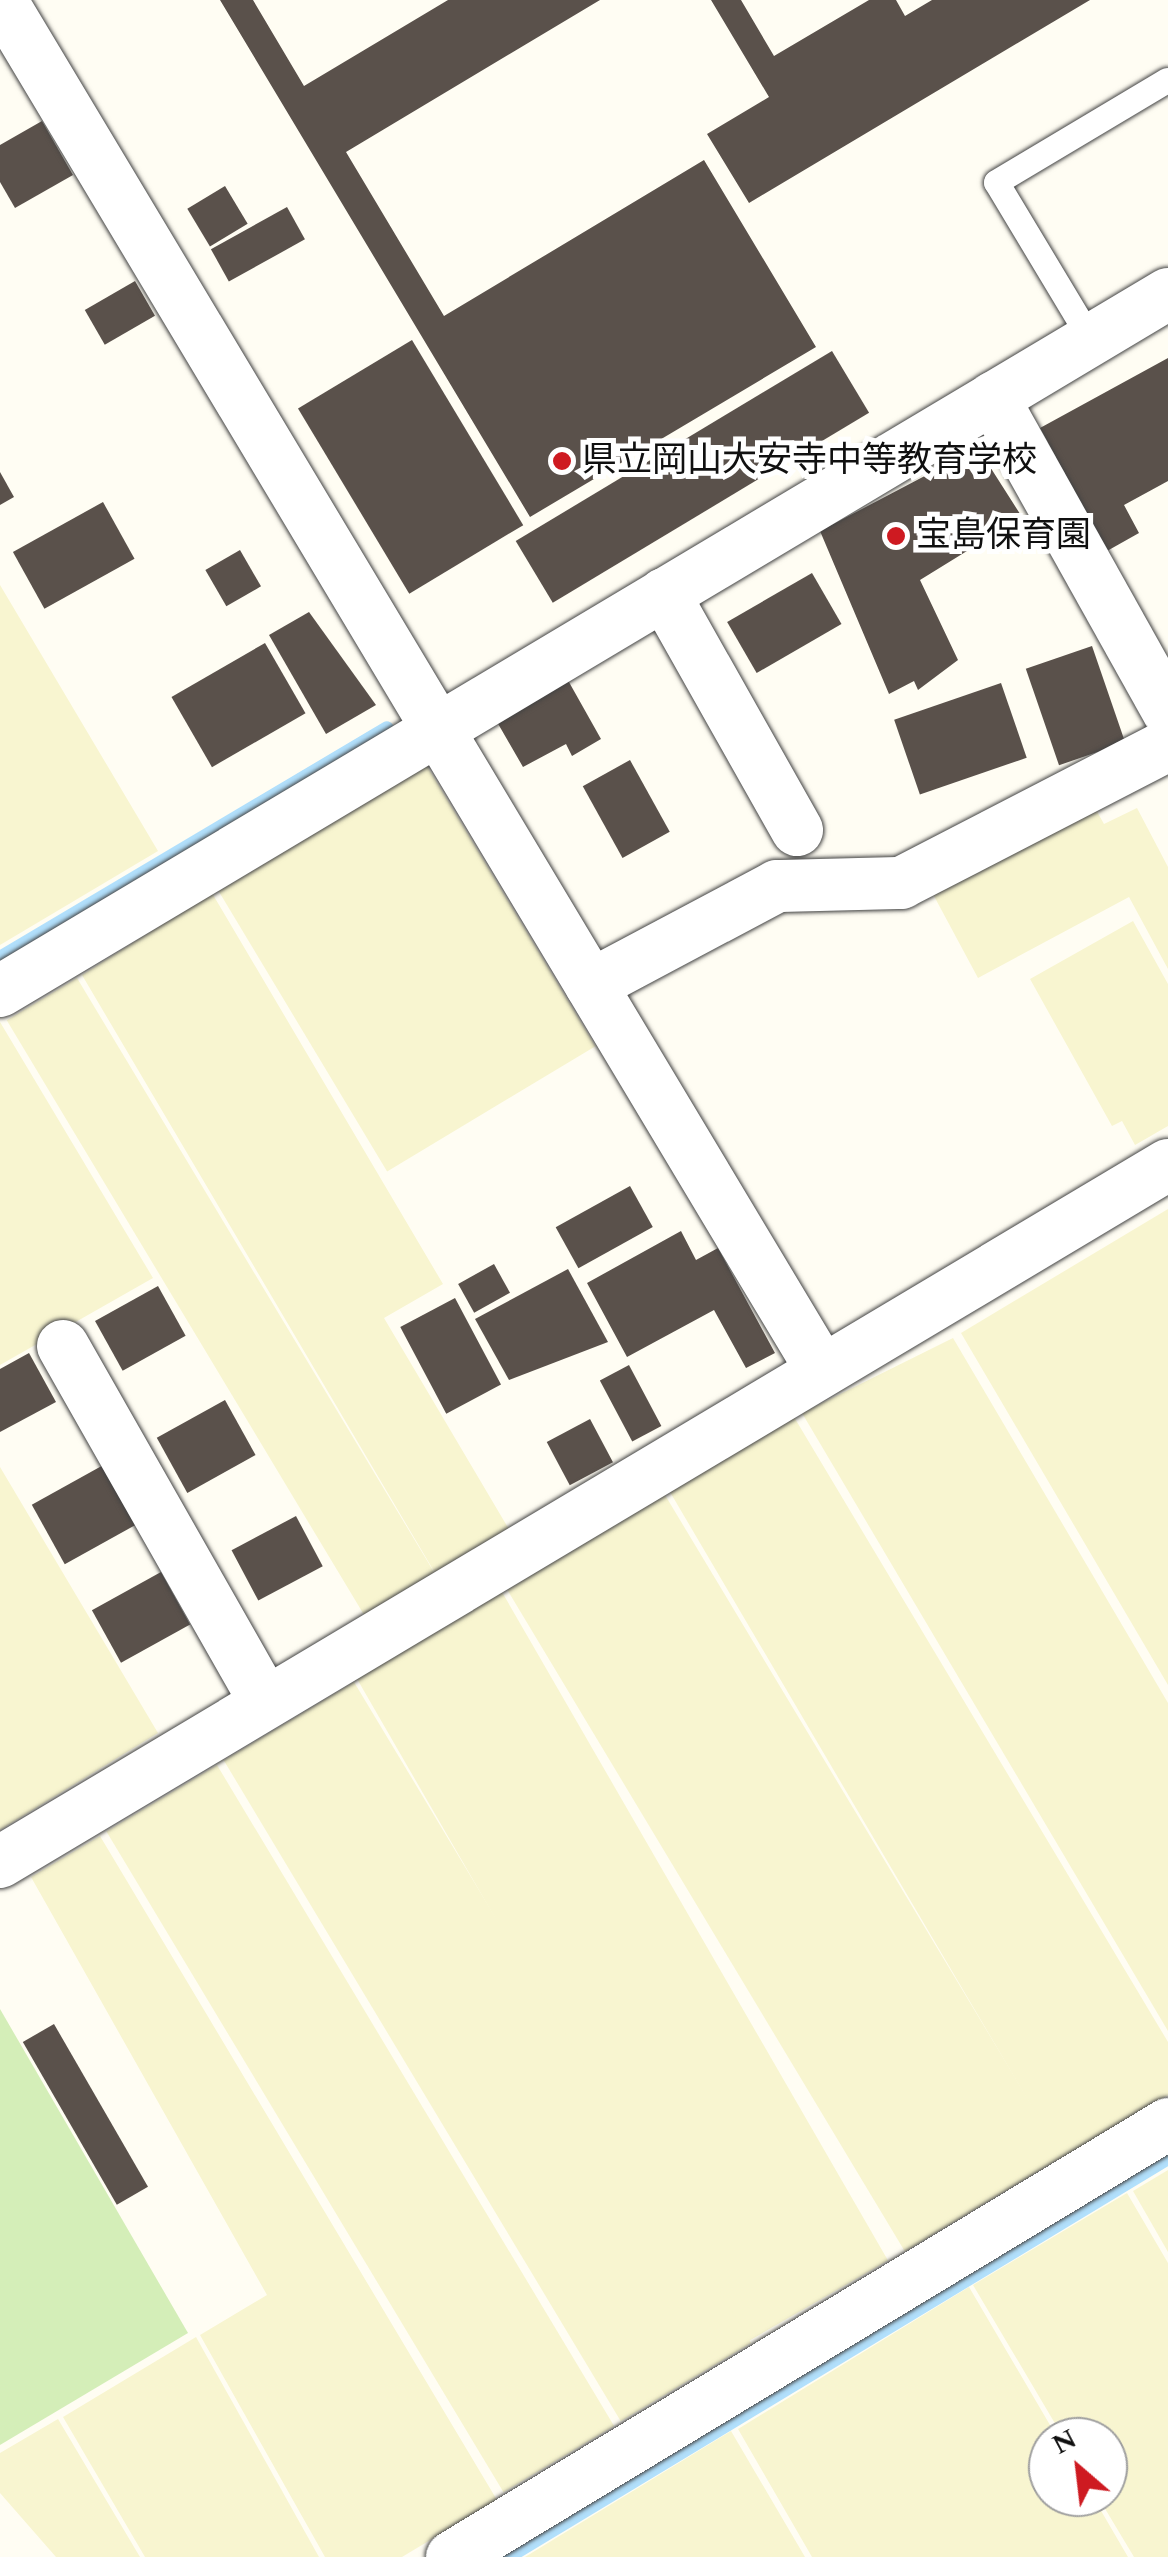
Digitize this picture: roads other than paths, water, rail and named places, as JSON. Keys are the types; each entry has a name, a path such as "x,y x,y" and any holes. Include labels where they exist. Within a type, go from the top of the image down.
{"street":[{"path":"1,0 821,1369"},
{"path":"0,991 1168,294"},
{"path":"993,398 1168,712"},
{"path":"664,594 797,830"},
{"path":"590,985 776,886 900,883 1168,745"},
{"path":"0,1862 1168,1165"},
{"path":"63,1346 265,1701"},
{"path":"452,2557 1168,2124"}],"lane":[{"path":"1090,340 996,182 1167,80"}],"waterway":[{"path":"0,958 387,728"},
{"path":"508,2557 1168,2158"}],"place":[{"name":"県立岡山大安寺中等教育学校","path":"562,461"},
{"name":"宝島保育園","path":"896,536"}]}
